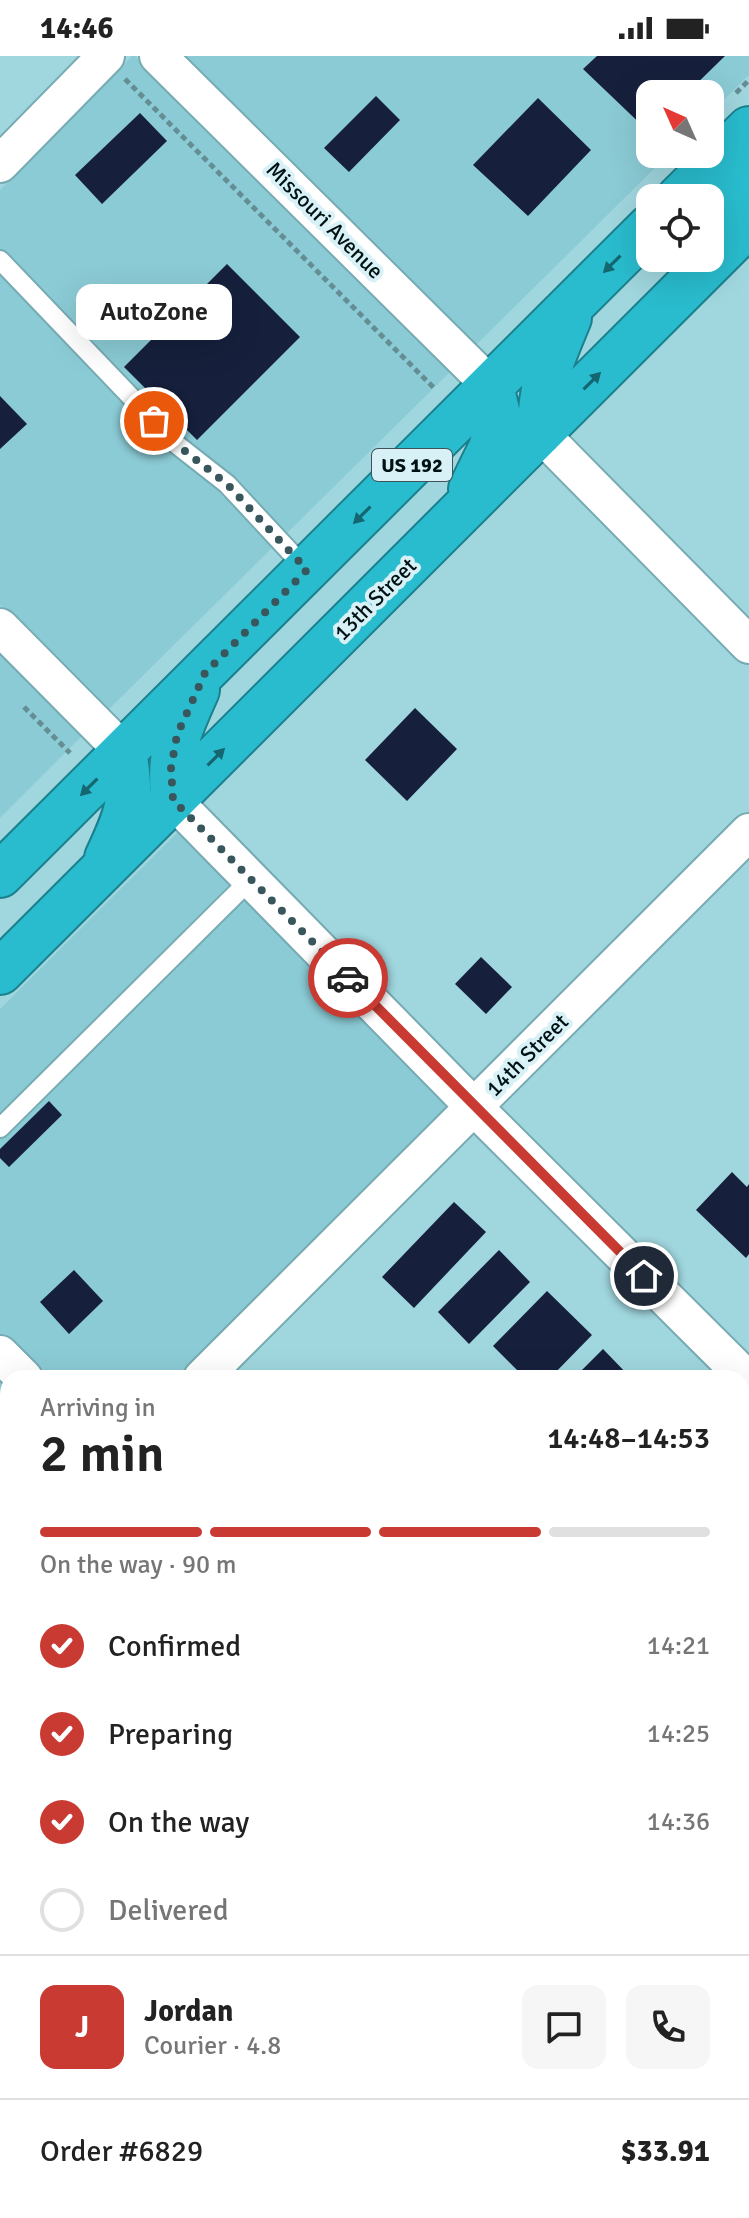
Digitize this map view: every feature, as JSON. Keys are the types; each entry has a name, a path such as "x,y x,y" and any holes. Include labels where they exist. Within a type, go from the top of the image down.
{"highway":[{"path":"693,184 749,129"},
{"path":"724,220 733,196 749,179"},
{"name":"13th Street","path":"724,246 749,224"},
{"name":"US 192","path":"0,875 112,739 205,673 636,241"},
{"name":"13th Street","path":"0,972 458,516 697,272"},
{"path":"540,433 540,401 545,378 576,301"},
{"path":"458,516 491,448 499,419 491,386"},
{"path":"173,800 171,768 177,735 205,673"},
{"path":"102,871 126,816 130,785 112,739"}],"street":[{"name":"Missouri Avenue","path":"158,56 491,386"},
{"path":"0,164 105,57"},
{"path":"540,433 749,645"},
{"path":"0,627 112,739"},
{"path":"173,800 738,1370"},
{"name":"14th Street","path":"210,1370 749,832"},
{"path":"0,1354 16,1370"}],"lane":[{"path":"0,260 176,444 227,484 307,570"},
{"path":"0,1128 251,879"}],"path":[{"path":"105,57 437,391 426,402"},
{"path":"24,707 71,753"},
{"path":"61,763 71,753 112,739"}],"shaded area":[{"path":"132,56 452,370 107,711 0,605 0,190"},
{"path":"182,56 749,56 749,75 724,99 724,80 636,80 636,168 655,168 474,347"},
{"path":"0,650 84,734 0,818"},
{"path":"180,830 450,1106 184,1370 0,1370 0,1009"}],"building":[{"path":"597,56 725,56 700,80 636,80 636,120 583,69"},
{"path":"376,96 400,120 349,172 324,148"},
{"path":"538,98 591,150 528,216 473,165"},
{"path":"140,113 167,141 102,204 75,175"},
{"path":"227,264 300,337 197,440 124,367"},
{"path":"0,396 27,424 0,449"},
{"path":"415,708 457,749 407,801 365,760"},
{"path":"481,957 512,987 486,1014 455,984"},
{"path":"49,1101 62,1115 9,1167 0,1158 0,1149"},
{"path":"732,1172 747,1187 749,1184 749,1254 746,1258 696,1210"},
{"path":"454,1202 486,1232 414,1308 382,1277"},
{"path":"499,1250 530,1282 469,1344 438,1312"},
{"path":"74,1270 103,1301 69,1334 40,1302"},
{"path":"547,1291 592,1335 558,1370 517,1370 493,1346"},
{"path":"603,1349 623,1370 582,1370"}],"way so far":[{"path":"154,421 176,444 227,484 307,570 205,673 177,735 171,768 173,800 348,978"}],"place":[{"name":"AutoZone","path":"154,421"}],"route":[{"path":"348,978 644,1276"}]}
